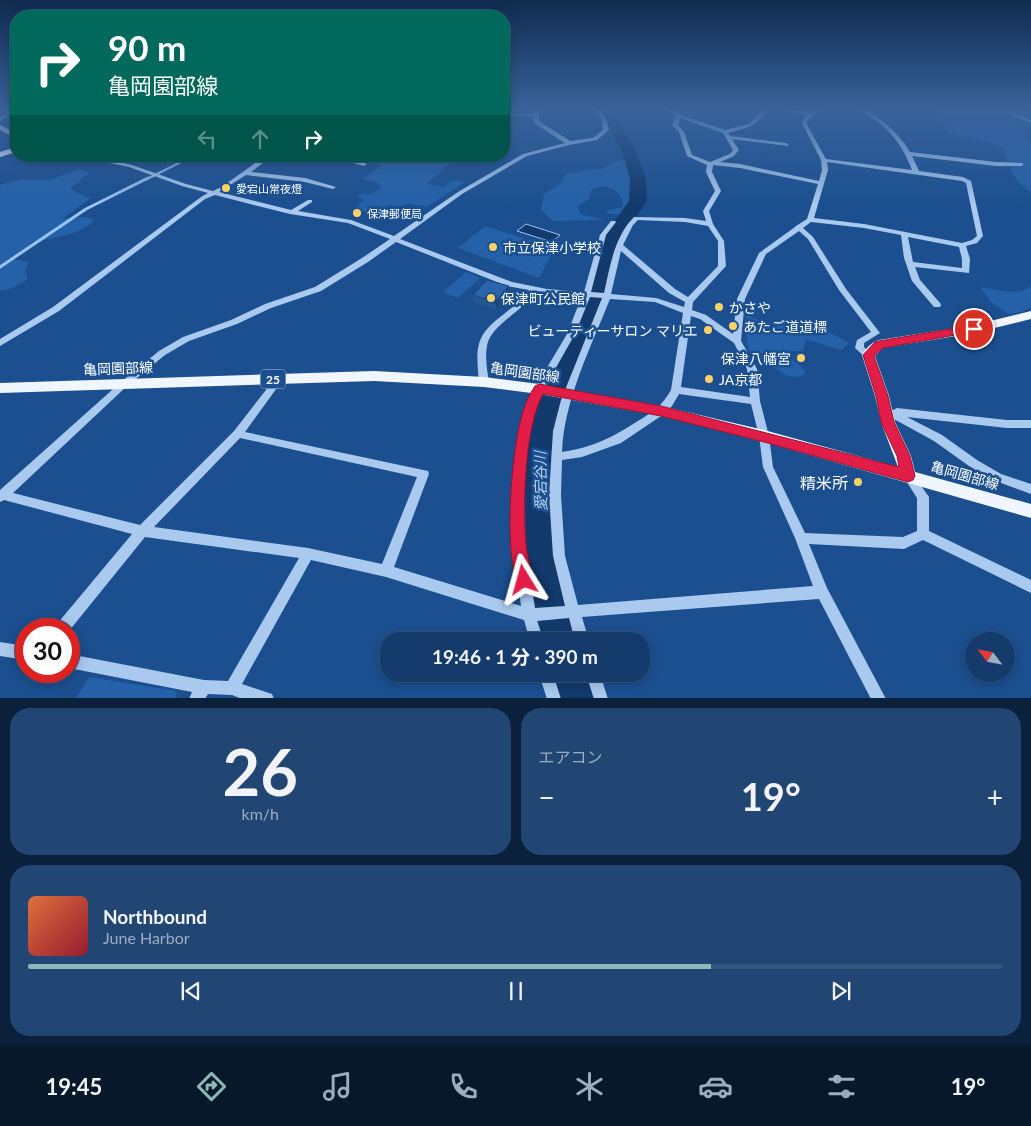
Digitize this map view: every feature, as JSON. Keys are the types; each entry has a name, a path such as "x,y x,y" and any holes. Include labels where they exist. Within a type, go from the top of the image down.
{"main road":[{"path":"908,476 903,456 888,422 868,355 879,344 974,329 1031,315"},
{"name":"亀岡園部線","path":"0,388 374,376 484,382 542,389 661,411 764,436 1031,510"}],"street":[{"path":"565,141 569,143"},
{"path":"1,496 124,384 162,353 186,339 234,322 268,306 318,289 365,260 460,192 525,155 569,143 591,141"},
{"path":"684,141 690,156 712,163 740,166 821,183"},
{"path":"556,457 582,453 617,440 661,411 669,403 676,390 688,305 722,266 720,240 710,224 706,211 718,191 709,172 712,163 732,155 736,150 730,141"},
{"path":"762,141 786,145"},
{"path":"810,220 825,170 824,160 814,141"},
{"path":"900,141 910,154 916,172"},
{"path":"910,154 996,164 1021,164"},
{"path":"737,341 741,299 763,253 810,220 864,226 962,245 977,240 980,236 969,182 963,179 824,160"},
{"path":"108,162 130,166 214,192 292,212 349,221 510,284 533,289 656,300 688,305"},
{"path":"0,343 56,309 175,218 247,173 261,162"},
{"path":"357,162 364,164"},
{"path":"247,173 305,180 333,187"},
{"path":"292,212 310,201"},
{"path":"578,632 567,611 559,556 555,495 558,431 566,394 605,296 619,245 623,235 636,218 685,220 710,224"},
{"path":"535,632 519,546 517,492 525,430 531,404 542,389 563,350 588,294 603,235 613,222"},
{"path":"798,227 811,238 843,290 876,333 860,342 859,348 868,355"},
{"path":"904,234 910,264 916,281 937,304"},
{"path":"619,245 688,305 737,341 752,369 755,400 764,436 768,467 801,538 822,592 879,698"},
{"path":"910,264 966,270 966,259 962,245"},
{"path":"484,382 483,351 486,337 496,325 529,297 533,289"},
{"path":"71,618 142,531 238,434 279,379"},
{"path":"676,390 755,400"},
{"path":"884,409 904,414 919,413 1007,424 1031,424"},
{"path":"884,409 938,438 973,463 997,477 1031,489"},
{"path":"238,434 424,474 386,572"},
{"path":"908,476 924,497 923,534"},
{"path":"1,496 142,531 308,554 386,572 532,614 822,592"},
{"path":"801,538 904,543 923,534"},
{"path":"923,534 1031,587"},
{"path":"232,688 308,554"},
{"path":"0,649 15,651"},
{"path":"80,664 200,693 232,688 266,698"},
{"path":"549,682 554,698"},
{"path":"596,682 601,698"}],"shaded area":[{"path":"981,141 1031,142 1031,192 1016,178 1002,146"},
{"path":"625,160 633,188 632,200 626,215 609,214 605,211 622,207 623,202 615,191 606,187 592,189 589,199 578,206 580,214 605,220 553,221 541,210 544,194 560,184 566,174 601,169 616,161"},
{"path":"451,162 427,184 444,187 454,180 465,182 427,207 410,204 398,207 390,205 374,214 354,209 364,200 357,196 362,193 370,195 381,188 378,183 363,179 381,165 372,163"},
{"path":"80,169 88,172 88,174 71,188 75,192 91,198 62,219 85,217 95,220 74,232 33,242 31,246 13,259 29,262 25,271 28,279 12,288 0,291 0,185 19,180 50,180"},
{"path":"526,224 560,235 552,242 517,231"},
{"path":"485,226 555,248 539,278 458,248"},
{"path":"466,272 480,278 458,298 443,292"},
{"path":"1031,286 1031,307 1021,312 1009,314 992,303 980,287 1014,292"},
{"path":"747,315 768,325 781,321 814,324 849,343 841,350 806,340 803,351 787,351 790,357 805,370 805,374 797,377 790,376 775,368 758,363 754,359 748,348"},
{"path":"89,677 176,691 177,698 76,698"}],"building":[{"path":"487,280 509,286 495,302 473,295"}],"waterway":[{"name":"愛宕谷川","path":"559,632 545,575 537,454 546,410 564,377 587,323 612,237 638,201 638,179 629,151 623,141"},
{"path":"145,180 181,162"},
{"path":"0,267 86,209 148,178"},
{"name":"愛宕谷川","path":"574,682 579,698"}],"place":[{"name":"愛宕山常夜燈","path":"226,188"},
{"name":"保津郵便局","path":"357,213"},
{"name":"市立保津小学校","path":"493,247"},
{"name":"保津町公民館","path":"491,298"},
{"name":"かさや","path":"719,307"},
{"name":"あたご道道標","path":"733,326"},
{"name":"ビューティーサロン マリエ","path":"708,330"},
{"name":"保津八幡宮","path":"801,358"},
{"name":"JA京都","path":"709,379"},
{"name":"精米所","path":"858,482"}],"route":[{"path":"524,580 519,546 517,492 525,430 531,404 539,389 661,411 764,436 908,476 903,456 888,422 882,396 868,355 879,344 974,329"}]}
